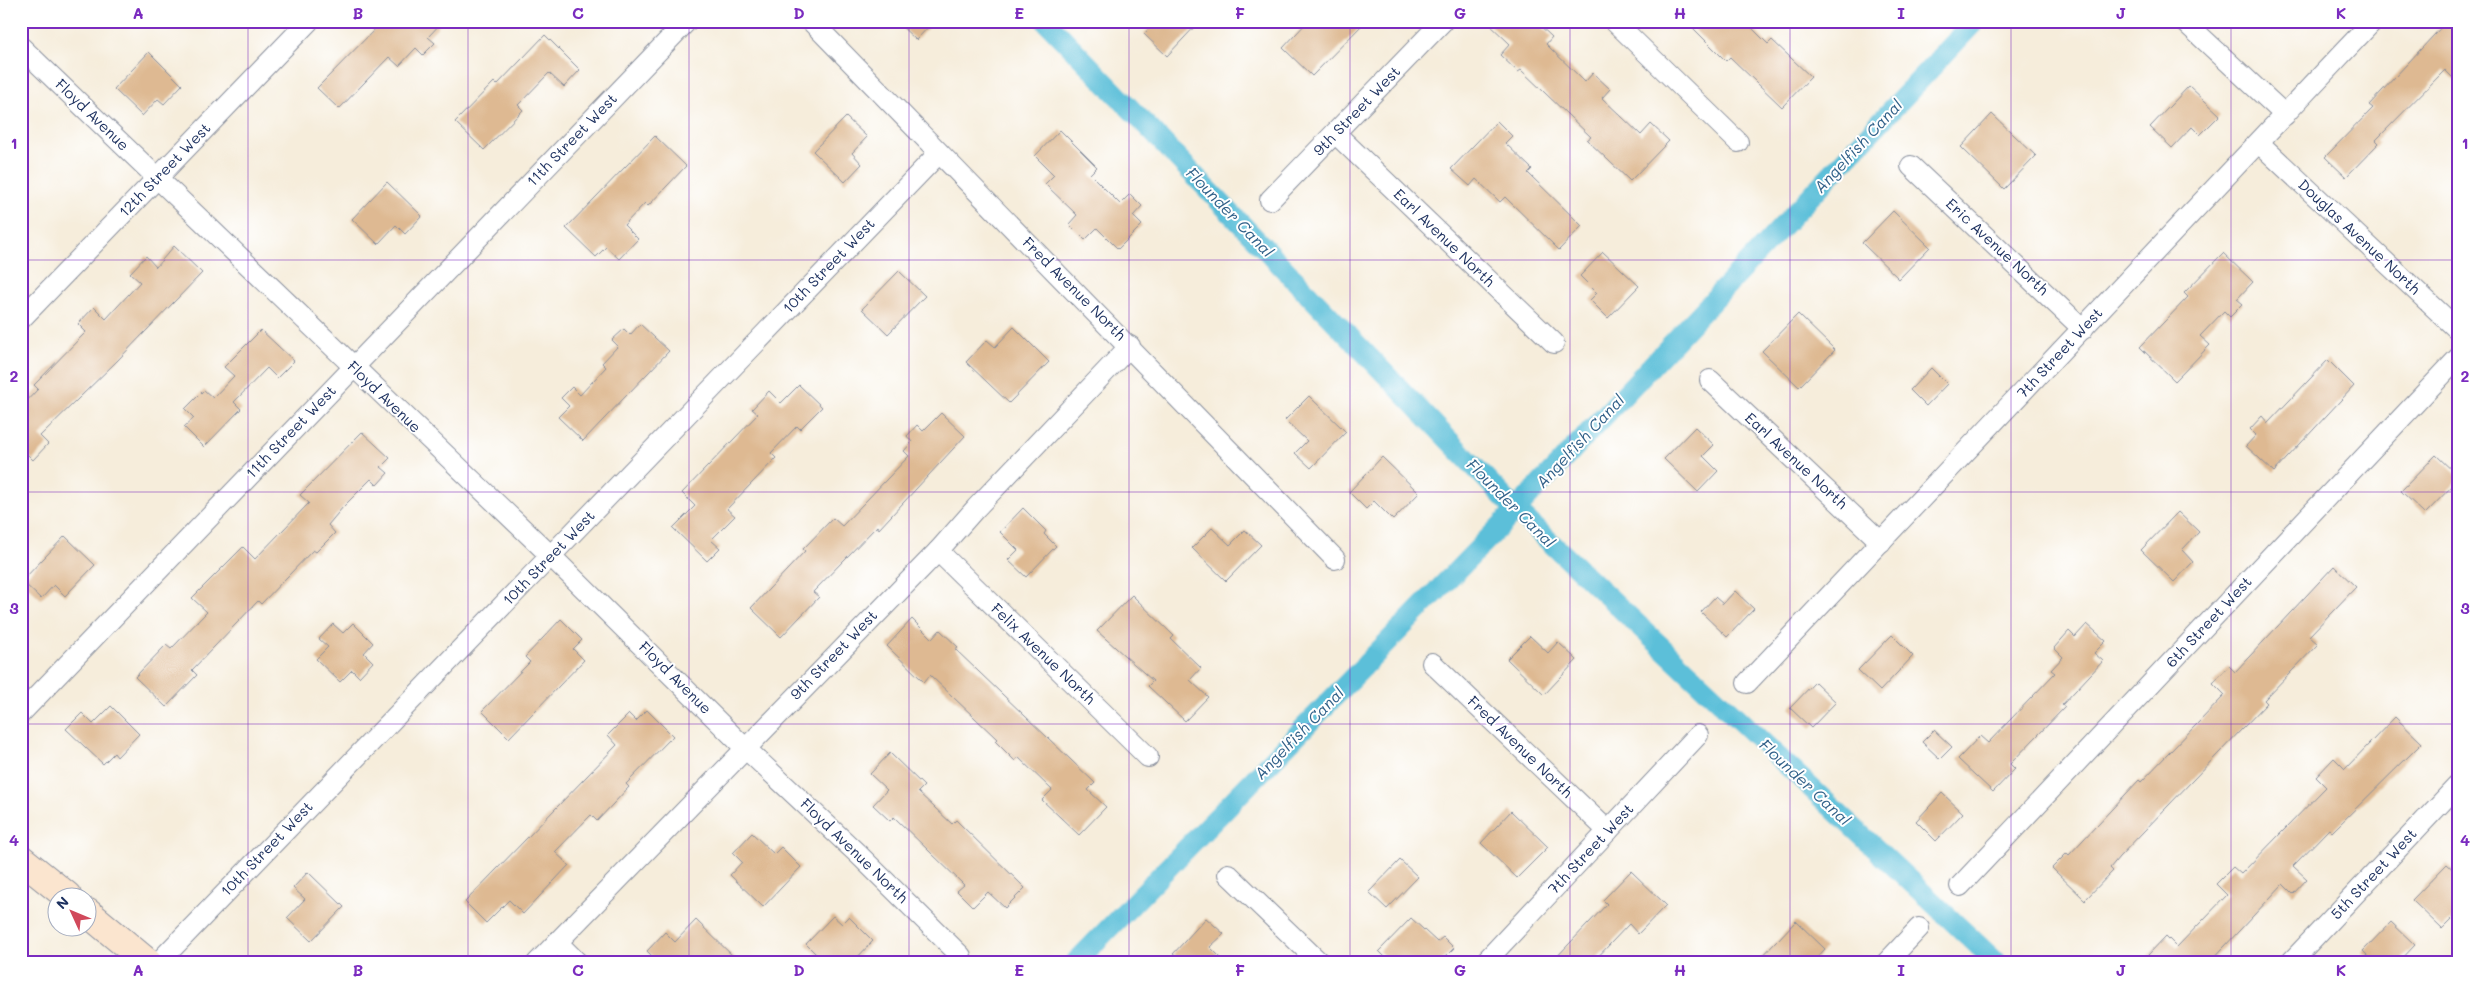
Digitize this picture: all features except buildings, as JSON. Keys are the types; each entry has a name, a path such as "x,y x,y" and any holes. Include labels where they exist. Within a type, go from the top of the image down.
{"main road":[{"path":"21,859 55,886"},
{"path":"98,921 148,963"}],"street":[{"name":"12th Street West","path":"21,319 309,21"},
{"name":"11th Street West","path":"21,713 686,21"},
{"name":"Fred Avenue North","path":"811,21 1130,346 1335,559"},
{"name":"9th Street West","path":"1270,200 1443,21"},
{"path":"1614,21 1738,142"},
{"path":"2184,21 2285,115"},
{"name":"7th Street West","path":"1747,684 2260,143 2373,21"},
{"name":"Floyd Avenue","path":"21,46 552,557 745,748"},
{"name":"Earl Avenue North","path":"1335,133 1554,343"},
{"name":"Douglas Avenue North","path":"2260,143 2458,330"},
{"name":"10th Street West","path":"158,963 462,646 552,557 939,153"},
{"name":"Eric Avenue North","path":"1911,166 2082,329"},
{"name":"9th Street West","path":"537,963 938,551 976,508 1130,346"},
{"name":"6th Street West","path":"1960,886 2458,358"},
{"name":"Earl Avenue North","path":"1710,380 1882,542"},
{"name":"Felix Avenue North","path":"938,551 1148,757"},
{"name":"Fred Avenue North","path":"1432,663 1608,831"},
{"name":"7th Street West","path":"1484,963 1698,736"},
{"name":"Floyd Avenue North","path":"745,748 859,855 961,956"},
{"name":"5th Street West","path":"2290,963 2458,785"},
{"path":"1228,874 1320,963"},
{"path":"1886,963 1919,928"},
{"path":"557,942 578,963"}],"waterway":[{"name":"Flounder Canal","path":"1046,21 1516,510 1997,963"},
{"name":"Angelfish Canal","path":"1075,963 1516,510 1975,21"}]}
